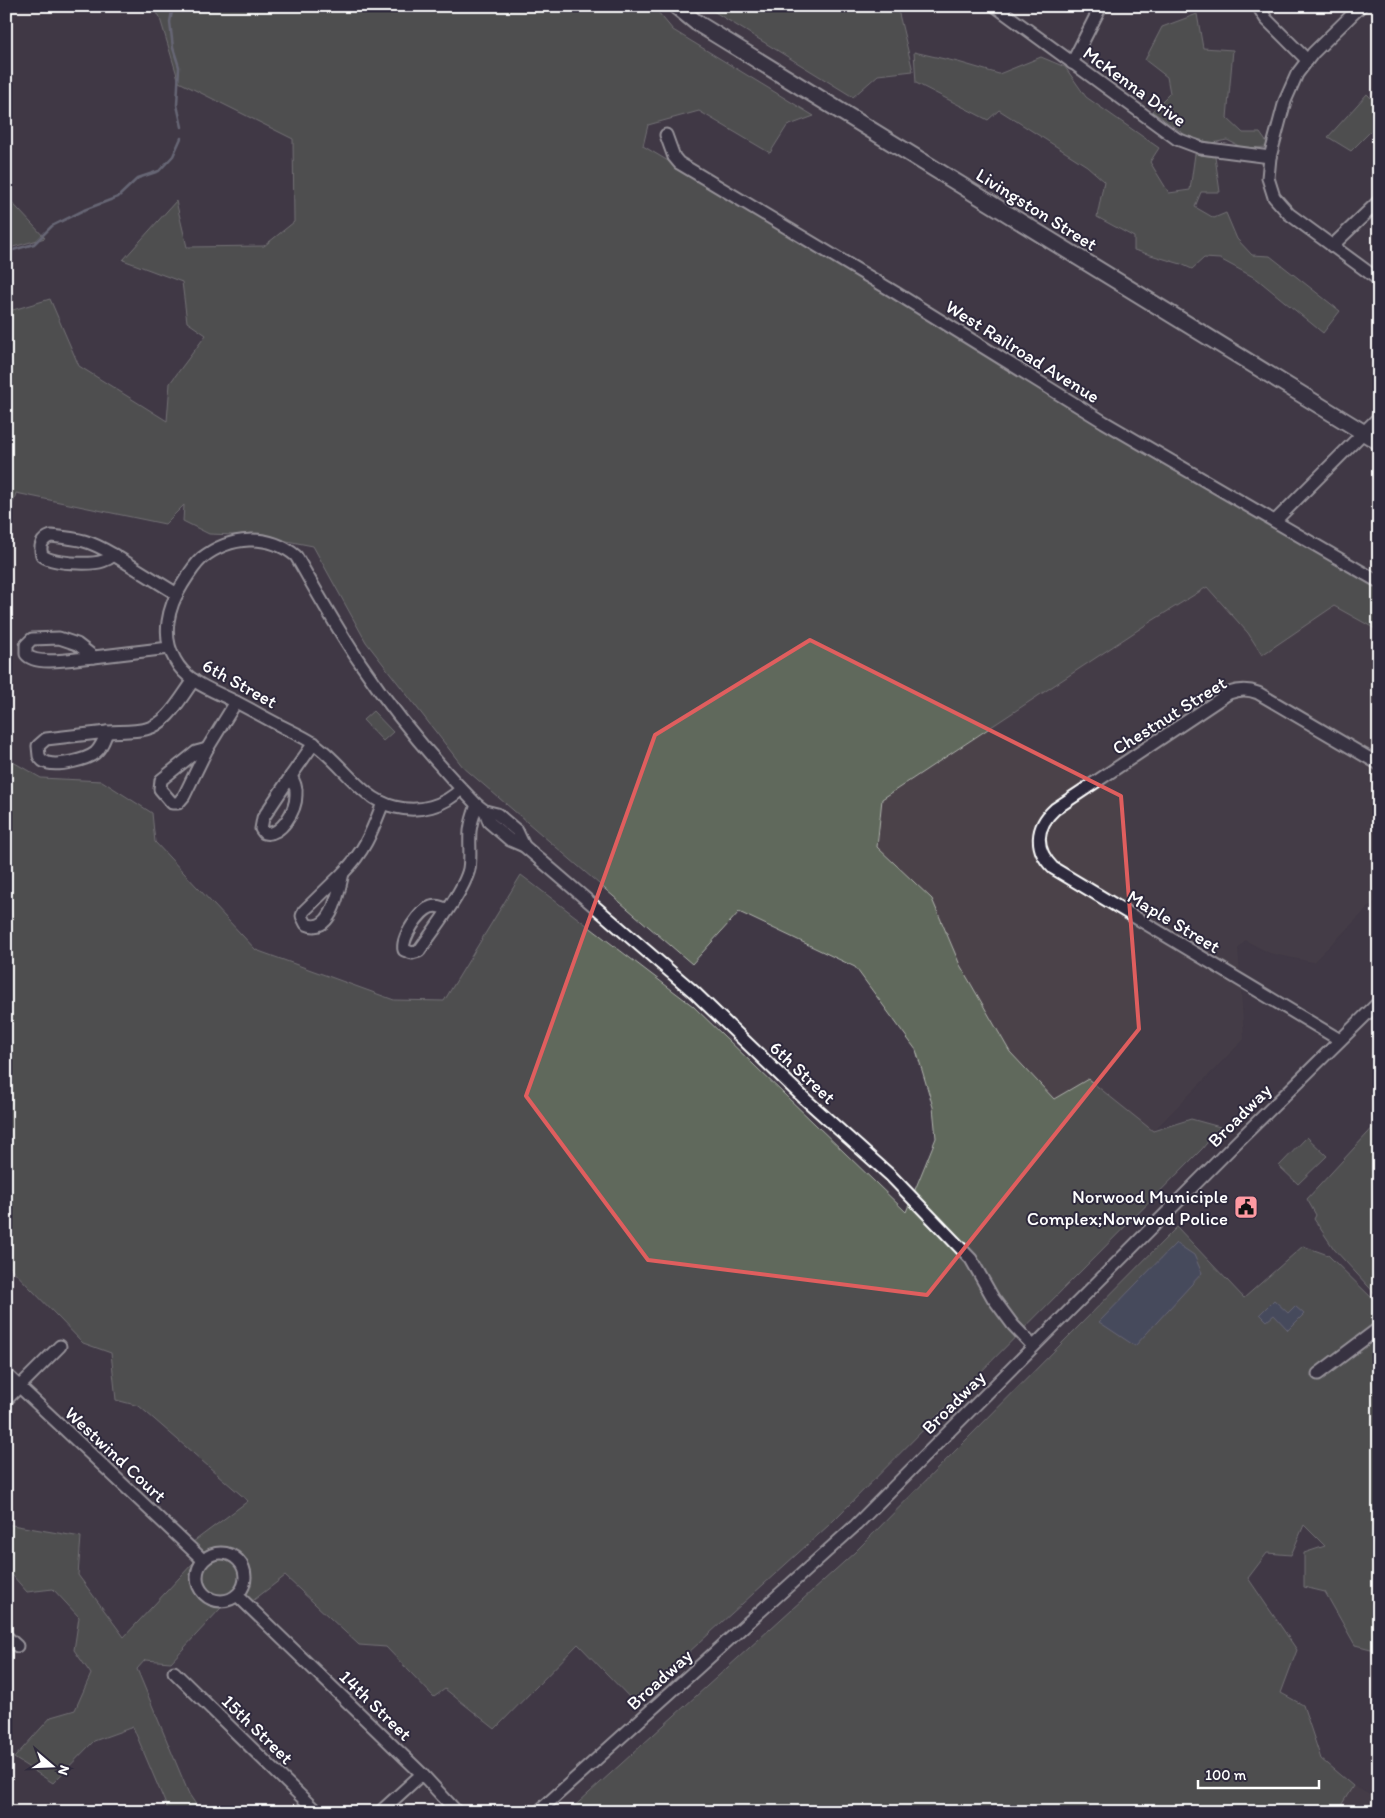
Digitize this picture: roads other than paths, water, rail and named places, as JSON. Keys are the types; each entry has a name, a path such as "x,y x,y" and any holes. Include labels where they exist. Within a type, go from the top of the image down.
{"main road":[{"name":"Livingston Street","path":"676,6 696,23 1379,442"}],"street":[{"name":"McKenna Drive","path":"995,6 1177,139 1202,148 1270,157"},
{"path":"1072,63 1101,6"},
{"path":"1258,6 1266,19 1307,60"},
{"path":"1361,6 1307,60 1297,74 1287,96 1268,168 1270,186 1280,206 1379,280"},
{"name":"West Railroad Avenue","path":"666,135 674,157 679,163 1104,422 1379,582"},
{"path":"1332,246 1379,201"},
{"path":"1274,521 1379,417"},
{"path":"114,556 93,563 51,561 42,555 40,546 42,542 51,536 82,540 97,545 177,594"},
{"name":"6th Street","path":"461,789 454,796 432,807 408,809 383,803 364,790 331,756 314,743 211,691 194,680 175,660 170,648 168,619 170,608 193,567 202,559 232,542 253,539 265,541 292,552 300,562 355,656 391,707 424,750 481,808 489,822 510,840 524,846 694,992 805,1099 891,1176 971,1259 994,1298 1013,1325 1033,1346"},
{"path":"94,657 77,644 59,638 32,639 24,649 32,660 56,661 94,657 170,648"},
{"path":"107,732 100,748 95,753 81,760 51,764 46,763 39,756 38,746 46,739 107,732 141,730 155,725 169,713 194,680"},
{"name":"Chestnut Street","path":"1059,807 1236,690 1258,693 1379,764"},
{"path":"207,748 196,752 161,780 160,789 172,803 178,803 184,796 207,748 236,702"},
{"path":"291,776 296,794 293,809 276,832 271,834 264,833 261,829 263,818 291,776 314,743"},
{"path":"343,873 362,851 383,803"},
{"name":"Maple Street","path":"1059,807 1044,822 1040,839 1043,856 1054,868 1340,1040"},
{"path":"447,910 461,888 469,869 470,831 481,808"},
{"name":"Broadway","path":"538,1812 856,1525 1379,1002"},
{"path":"1318,1374 1379,1328"},
{"path":"6,1400 60,1346"},
{"name":"Westwind Court","path":"6,1374 203,1560"},
{"path":"217,1552 232,1555 238,1560 243,1566 245,1581 237,1595 222,1601 206,1597 197,1583 198,1567 203,1560 217,1552"},
{"name":"14th Street","path":"237,1595 422,1774 457,1812"},
{"path":"6,1636 17,1646"},
{"name":"15th Street","path":"174,1672 317,1812"},
{"path":"380,1812 422,1774"}],"water":[{"path":"1176,1243 1194,1255 1202,1273 1135,1346 1099,1322"},
{"path":"1274,1300 1288,1313 1295,1306 1304,1314 1288,1330 1274,1315 1267,1321 1260,1314"}],"waterway":[{"path":"173,6 170,22 173,48 179,67 177,105 182,127"},
{"path":"6,252 34,244 52,226 84,210 118,197 138,178 159,171 173,156 181,138"}],"place":[{"name":"Norwood Municiple Complex;Norwood Police","path":"1246,1207"}]}
